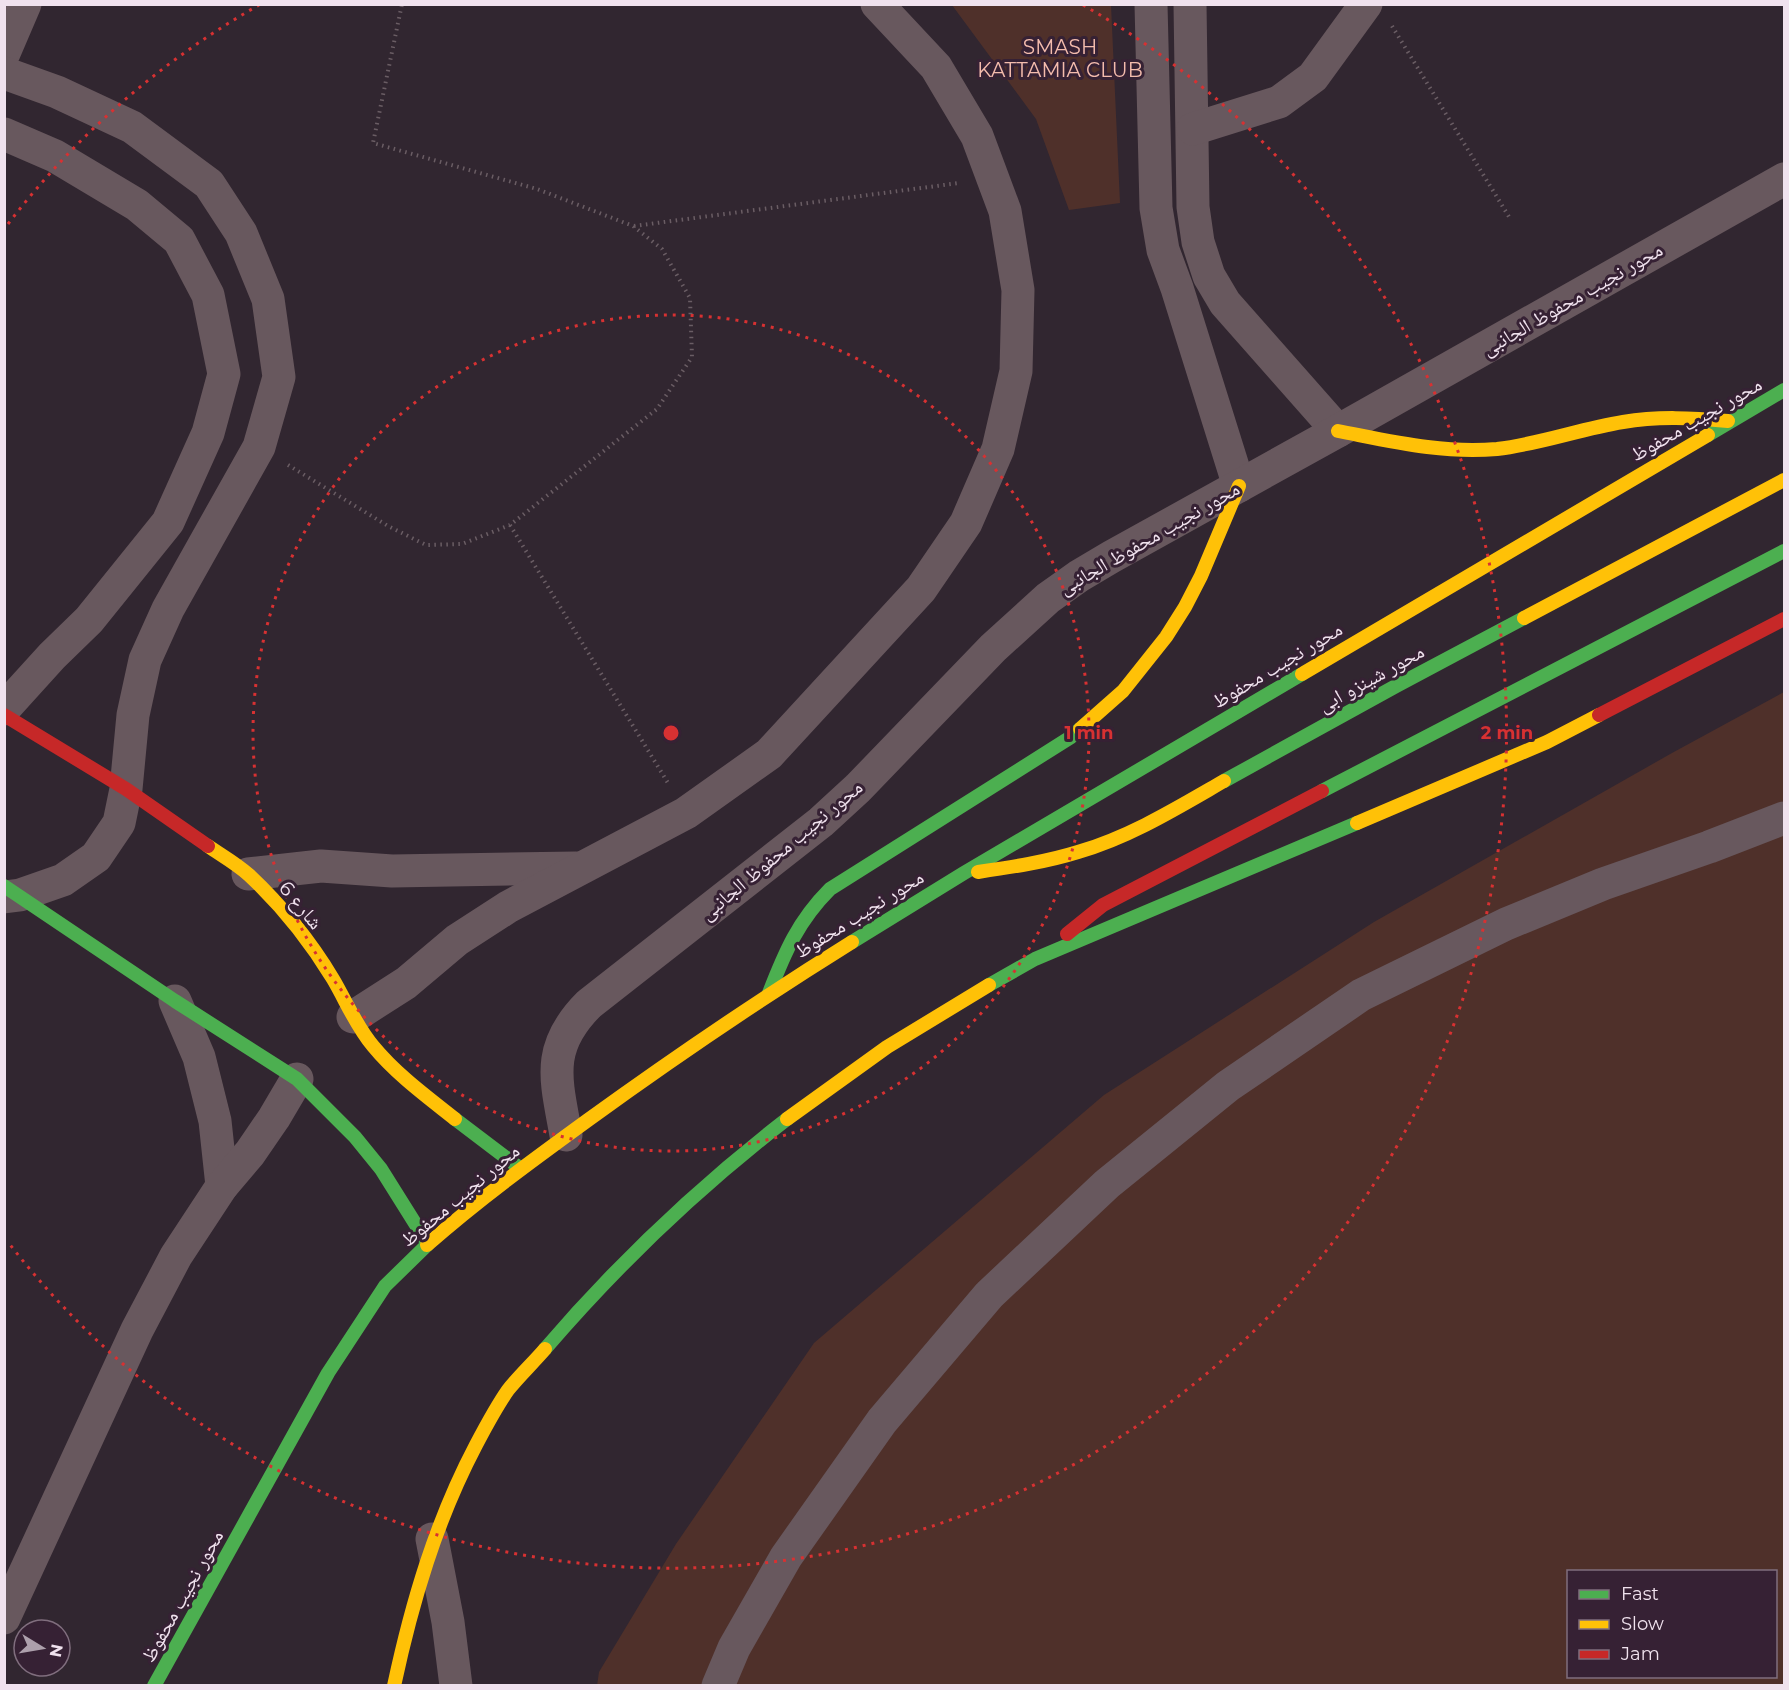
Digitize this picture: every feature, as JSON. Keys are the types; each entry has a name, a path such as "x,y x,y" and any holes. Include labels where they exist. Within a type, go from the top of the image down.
{"main road":[{"name":"محور نجيب محفوظ","path":"154,1686 328,1373 385,1286 428,1244 522,1169 683,1051 769,993 964,873 1728,421 1785,390"},
{"path":"1338,431 1442,449 1480,450 1517,445 1624,422 1659,418 1728,421"},
{"name":"محور شينزو ابى","path":"964,873 1042,862 1080,852 1144,826 1396,686 1785,480"},
{"path":"769,993 789,940 800,921 830,889 1071,737 1123,691 1166,637 1185,607 1239,486"},
{"path":"1035,959 1103,905 1785,551"},
{"path":"394,1686 415,1591 432,1539 453,1489 506,1393 560,1330 672,1217 745,1152 814,1099 958,1002 1035,959 1302,848 1547,742 1785,619"},
{"name":"شارع 6","path":"4,715 126,789 248,874 279,906 307,941 372,1045 394,1069 419,1091 522,1169"},
{"path":"10,893 297,1079 348,1130 381,1169 428,1244"}],"street":[{"path":"4,53 24,4"},
{"path":"353,1017 406,983 457,940 508,907 686,813 769,754 921,589 966,523 998,449 1016,371 1018,290 1005,211 977,136 936,67 877,4"},
{"path":"1151,4 1156,208 1163,250 1184,308 1239,486"},
{"path":"1190,4 1193,207 1198,242 1209,276 1225,303 1338,431"},
{"path":"1193,129 1279,102 1314,77 1379,14"},
{"path":"4,73 57,92 132,127 209,184 241,232 268,299 279,377 259,447 168,609 145,660 133,715 126,789 119,823 96,857 63,880 10,893"},
{"path":"4,134 55,156 137,205 179,240 208,295 224,374 208,433 168,522 89,620 52,656 4,709"},
{"name":"محور نجيب محفوظ الجانبى","path":"566,1135 557,1086 556,1062 562,1040 573,1020 590,1004 821,822 858,788 993,648 1048,598 1111,556 1338,431 1785,178"},
{"path":"718,1686 734,1648 786,1557 882,1421 989,1295 1107,1184 1247,1073 1371,990 1506,924 1603,884 1785,818"},
{"path":"248,874 321,866 392,872 581,868"},
{"path":"175,1001 199,1058 215,1121 222,1186"},
{"path":"4,1618 137,1330 176,1256 222,1186 250,1153 274,1118 297,1079"},
{"path":"432,1539 448,1622 456,1686"}],"path":[{"path":"259,447 388,526 426,545 462,544 510,525 657,409 692,357 690,298 662,249 633,226 537,189 373,143 402,4"},
{"path":"1379,14 1511,220"},
{"path":"633,226 993,179"},
{"path":"510,525 686,813"}],"green space":[{"name":"SMASH KATTAMIA CLUB","path":"952,5 1111,5 1120,203 1069,210 1036,119"},
{"path":"1784,692 1784,1685 597,1686 599,1672 676,1544 814,1343 1104,1095 1374,922"}],"traffic: fast":[{"path":"1708,435 1784,390"},
{"path":"1322,791 1784,551"},
{"path":"1224,781 1524,618"},
{"path":"852,942 964,873 1302,674"},
{"path":"769,993 801,925 830,889 1071,737 1080,729"},
{"path":"989,985 1035,959 1357,823"},
{"path":"4,886 175,1001 297,1079 355,1137 381,1169 428,1244"},
{"path":"455,1119 521,1169"},
{"path":"545,1349 601,1287 660,1228 722,1172 787,1119"},
{"path":"154,1686 328,1373 385,1286 427,1245"}],"traffic: slow":[{"path":"1338,431 1417,446 1477,450 1513,447 1636,420 1676,418 1728,421"},
{"path":"1302,674 1708,435"},
{"path":"1524,618 1784,480"},
{"path":"1080,729 1123,691 1166,637 1201,576 1239,486"},
{"path":"1357,823 1547,742 1599,715"},
{"path":"978,872 1066,856 1097,846 1153,821 1224,781"},
{"path":"208,846 244,871 272,899 315,951 361,1030 373,1046 401,1075 455,1119"},
{"path":"427,1245 506,1181 621,1097 752,1006 852,942"},
{"path":"787,1119 887,1047 989,985"},
{"path":"394,1686 417,1593 449,1503 504,1396 545,1349"}],"traffic: jam":[{"path":"1599,715 1784,619"},
{"path":"4,715 126,789 208,846"},
{"path":"1067,934 1103,905 1322,791"}]}
